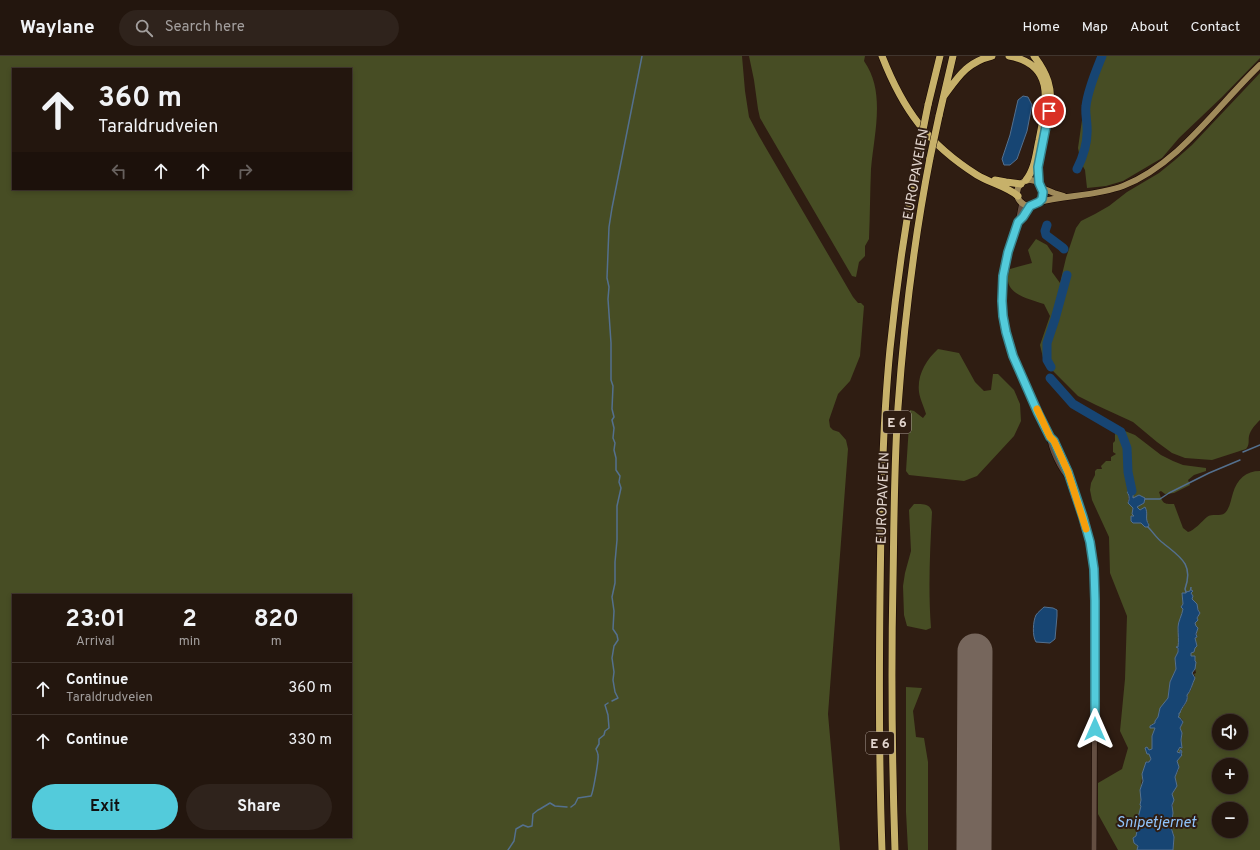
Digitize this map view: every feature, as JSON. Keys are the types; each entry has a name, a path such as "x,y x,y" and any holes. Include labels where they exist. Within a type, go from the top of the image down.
{"highway":[{"path":"884,56 908,103 934,137 962,161 985,175 1006,182 1024,182 1031,172 1035,159 1046,105 1046,91 1043,80 1036,69 1026,62 1009,56"},
{"path":"884,56 899,94 929,136 957,162 982,178 1005,188 1020,199"},
{"name":"EUROPAVEIEN","path":"882,850 879,637 884,437 890,349 899,272 909,206 928,106 940,56"},
{"name":"EUROPAVEIEN","path":"895,850 892,745 892,637 894,512 898,416 909,289 930,158 953,56"},
{"name":"E 6","path":"944,96 958,77 970,66 977,61 992,56"},
{"path":"1034,56 1048,78 1051,91 1050,105 1038,167 1041,185"}],"main road":[{"path":"1068,197 1054,193 1033,180 1024,182 1018,189 1020,199 1030,206 1039,202 1093,194 1115,189 1137,180 1156,168 1182,147 1260,65"},
{"path":"1039,202 1043,196 1041,185"}],"street":[{"path":"1020,199 1018,222 1009,246 1002,293 1003,316 1006,332 1013,356 1050,437 1054,441 1055,448 1065,474 1070,479 1086,529 1094,575 1096,628 1094,850"},
{"path":"1018,222 1030,206"}],"green space":[{"path":"0,56 742,56 749,117 853,297 858,303 861,303 864,306 860,356 850,381 838,394 829,420 830,427 839,432 846,440 848,449 828,714 840,850 0,850"},
{"path":"749,56 865,56 864,61 871,73 875,86 877,114 871,169 869,239 865,246 865,256 859,262 856,277 852,276 760,118"},
{"path":"1100,56 1260,56 1260,58 1179,138 1162,158 1123,181 1106,186 1087,188 1085,170 1081,163 1078,148 1084,106 1091,79"},
{"path":"1260,73 1260,420 1251,431 1246,449 1212,460 1185,458 1172,453 1133,422 1078,396 1044,362 1040,345 1050,316 1044,304 1016,293 1009,284 1008,277 1010,269 1032,263 1028,250 1036,239 1047,245 1053,254 1052,272 1060,283 1066,258 1076,228 1081,221 1109,206 1127,192 1159,173 1175,160 1192,145"},
{"path":"938,349 959,353 975,382 984,391 991,390 993,374 998,374 1014,390 1020,404 1021,421 1014,436 977,476 964,481 909,475 906,471 910,410 914,411 923,418 926,414 920,395 919,380 926,363"},
{"path":"1120,429 1135,435 1161,455 1183,465 1206,468 1206,471 1194,475 1188,480 1190,485 1174,493 1165,494 1161,491 1159,492 1161,499 1164,502 1174,504 1183,528 1188,532 1209,516 1221,515 1225,513 1235,488 1240,480 1250,472 1260,471 1260,850 1173,850 1174,837 1172,828 1172,794 1176,787 1175,777 1179,769 1177,761 1182,755 1180,750 1180,753 1177,752 1180,747 1182,748 1182,733 1180,728 1183,723 1182,719 1178,717 1186,703 1188,697 1187,695 1191,690 1195,676 1194,674 1196,673 1195,656 1191,656 1191,653 1194,652 1197,645 1195,639 1197,637 1197,632 1195,623 1198,620 1197,619 1200,613 1192,599 1193,596 1191,593 1193,591 1190,588 1190,591 1182,593 1183,604 1181,607 1183,609 1178,625 1179,641 1177,647 1178,652 1175,658 1176,669 1170,682 1168,698 1159,711 1159,716 1155,723 1151,725 1151,728 1154,727 1155,729 1152,736 1152,749 1149,750 1147,748 1147,754 1149,753 1150,759 1149,762 1147,761 1144,771 1141,789 1137,850 1118,850 1098,814 1098,783 1122,769 1128,748 1120,731 1125,679 1127,616 1110,573 1109,537 1092,500 1090,490 1095,471 1097,469 1102,469 1101,466 1106,461 1111,461 1111,457 1116,454 1113,452 1113,443 1115,441 1116,432","holes":["1131,491 1133,498 1139,495 1145,499 1144,503 1137,507 1140,510 1144,508 1146,509 1146,520 1149,524 1145,527 1141,523 1133,523 1131,520 1131,516 1134,516 1132,514 1133,508 1128,503 1129,493 1127,492"]},
{"path":"914,504 923,504 928,506 932,512 929,584 931,628 926,630 907,626 904,615 903,586 911,551 909,510"},
{"path":"906,687 922,688 913,711 916,737 924,738 928,762 928,850 908,850 906,812"}],"water":[{"path":"1023,96 1028,97 1032,105 1027,131 1017,159 1010,165 1004,165 1002,159 1010,135 1018,100"},
{"path":"1133,491 1133,498 1139,495 1145,498 1144,503 1137,507 1140,510 1145,507 1149,525 1148,527 1145,527 1141,523 1133,523 1131,521 1131,516 1134,516 1132,514 1133,508 1128,503 1129,497 1127,492"},
{"name":"Snipetjernet","path":"1191,587 1191,590 1193,591 1191,593 1193,596 1192,599 1197,604 1200,613 1197,618 1198,620 1195,623 1198,628 1196,634 1197,637 1195,638 1197,646 1194,652 1191,653 1191,656 1195,656 1196,662 1195,669 1192,673 1195,678 1187,695 1186,702 1178,717 1183,722 1180,728 1182,733 1182,748 1180,747 1177,752 1180,753 1181,750 1182,755 1177,761 1179,767 1175,777 1177,786 1172,794 1174,800 1172,805 1173,813 1171,827 1174,837 1173,850 1137,850 1138,846 1134,843 1133,838 1139,830 1138,818 1141,806 1140,790 1143,781 1142,774 1146,762 1149,762 1151,759 1145,748 1147,747 1149,750 1152,749 1152,736 1155,728 1150,728 1150,726 1155,723 1160,708 1168,698 1170,682 1176,669 1175,658 1178,652 1178,648 1176,647 1178,647 1178,625 1183,609 1181,607 1183,604 1182,593 1190,591"},
{"path":"1044,607 1057,610 1055,639 1050,643 1036,642 1034,636 1033,628 1035,618"}],"waterway":[{"path":"612,701 618,698 615,692 613,680 614,672 612,658 614,646 618,640 613,629 614,611 612,597 615,583 617,506 621,488 619,482 620,476 616,470 614,450 615,443 613,438 614,428 612,420 614,417 612,409 613,386 611,380 611,343 608,299 609,287 607,278 609,227 642,56"},
{"path":"1077,169 1087,138 1086,106 1088,93 1102,56"},
{"path":"1047,225 1045,231 1046,235 1064,249"},
{"path":"1051,367 1047,360 1047,343 1067,275"},
{"path":"1050,378 1073,404 1121,432 1127,448 1128,472 1132,491"},
{"path":"1243,452 1260,445"},
{"path":"1145,499 1160,499 1209,473 1240,460"},
{"path":"1148,527 1159,540 1184,562 1188,573 1185,589 1186,592"},
{"path":"571,807 575,804 578,798 591,796 592,794 598,758 596,749 599,744 599,739 609,728 608,715 605,705 608,703"},
{"path":"508,850 514,841 516,829 523,825 528,827 532,826 533,814 538,810 550,803 555,806 567,807"}],"runway":[{"path":"974,850 975,651"}],"slow traffic":[{"path":"1037,409 1068,472 1086,529"}],"route":[{"path":"1049,111 1038,167 1039,183 1042,188 1043,196 1039,202 1033,206 1030,206 1018,222 1012,235 1003,276 1003,316 1009,345 1013,356 1038,413 1050,437 1054,441 1068,472 1090,542 1094,569 1096,628 1095,729"}]}
